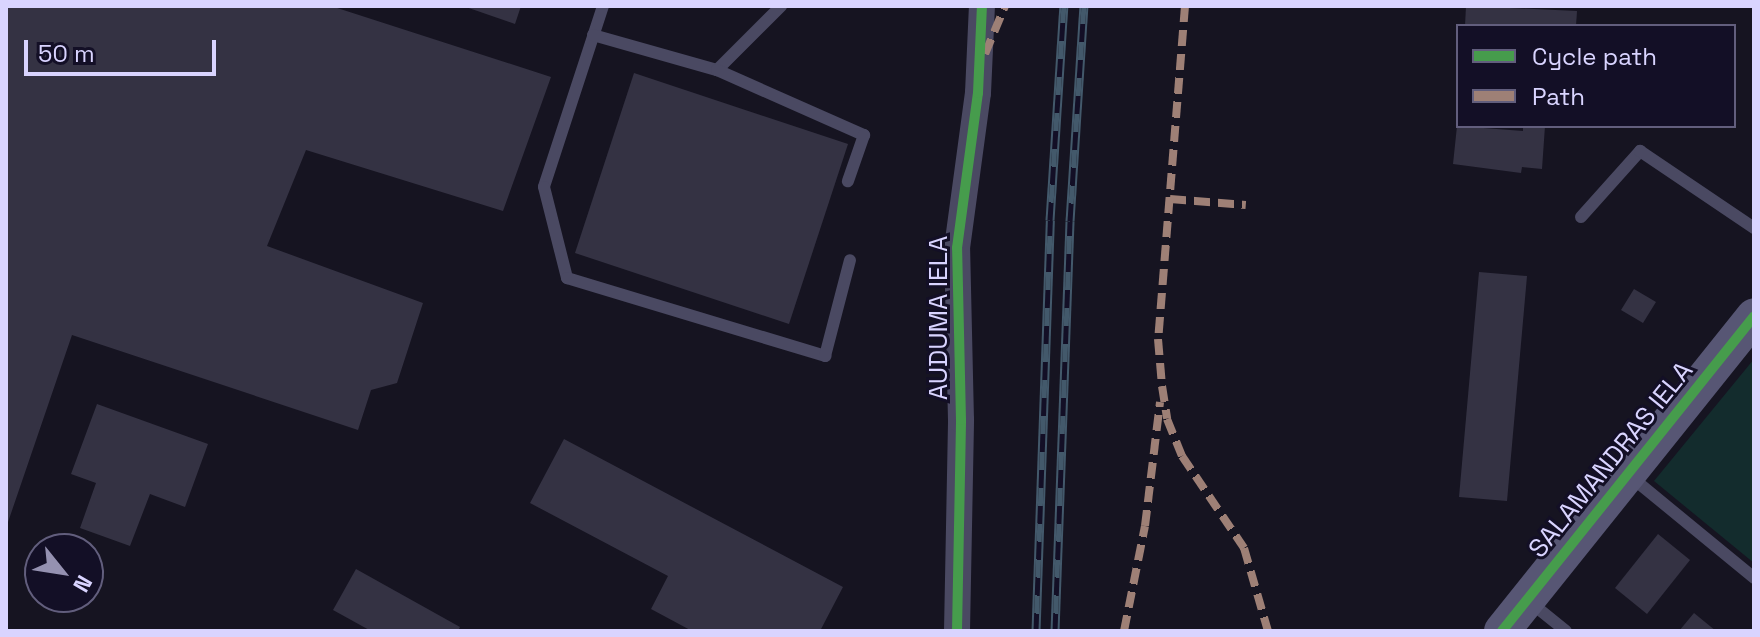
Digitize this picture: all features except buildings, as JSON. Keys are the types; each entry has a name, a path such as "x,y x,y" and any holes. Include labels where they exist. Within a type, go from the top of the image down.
{"street":[{"name":"AUDUMA IELA","path":"957,631 961,420 957,248 978,93 982,6"},
{"name":"SALAMANDRAS IELA","path":"1502,631 1754,317"}],"lane":[{"path":"603,6 544,187 567,278 825,356 850,260"},
{"path":"717,70 781,6"},
{"path":"593,35 717,70 864,135 848,181"},
{"path":"1581,217 1640,151 1754,228"},
{"path":"1628,474 1754,578"},
{"path":"1527,600 1566,631"}],"green space":[{"path":"1754,359 1754,563 1654,481"}],"railway":[{"path":"1036,631 1050,220 1064,6"},
{"path":"1055,631 1070,221 1084,6"}],"marked path":[{"path":"985,54 1005,6"},
{"path":"1185,6 1158,339 1162,386 1167,419 1182,456 1244,548 1268,631"},
{"path":"1170,199 1246,205"},
{"path":"1124,631 1145,526 1160,402"}],"cycle path":[{"path":"957,631 961,420 957,248 978,93 982,6"},
{"path":"1502,631 1754,317"}]}
